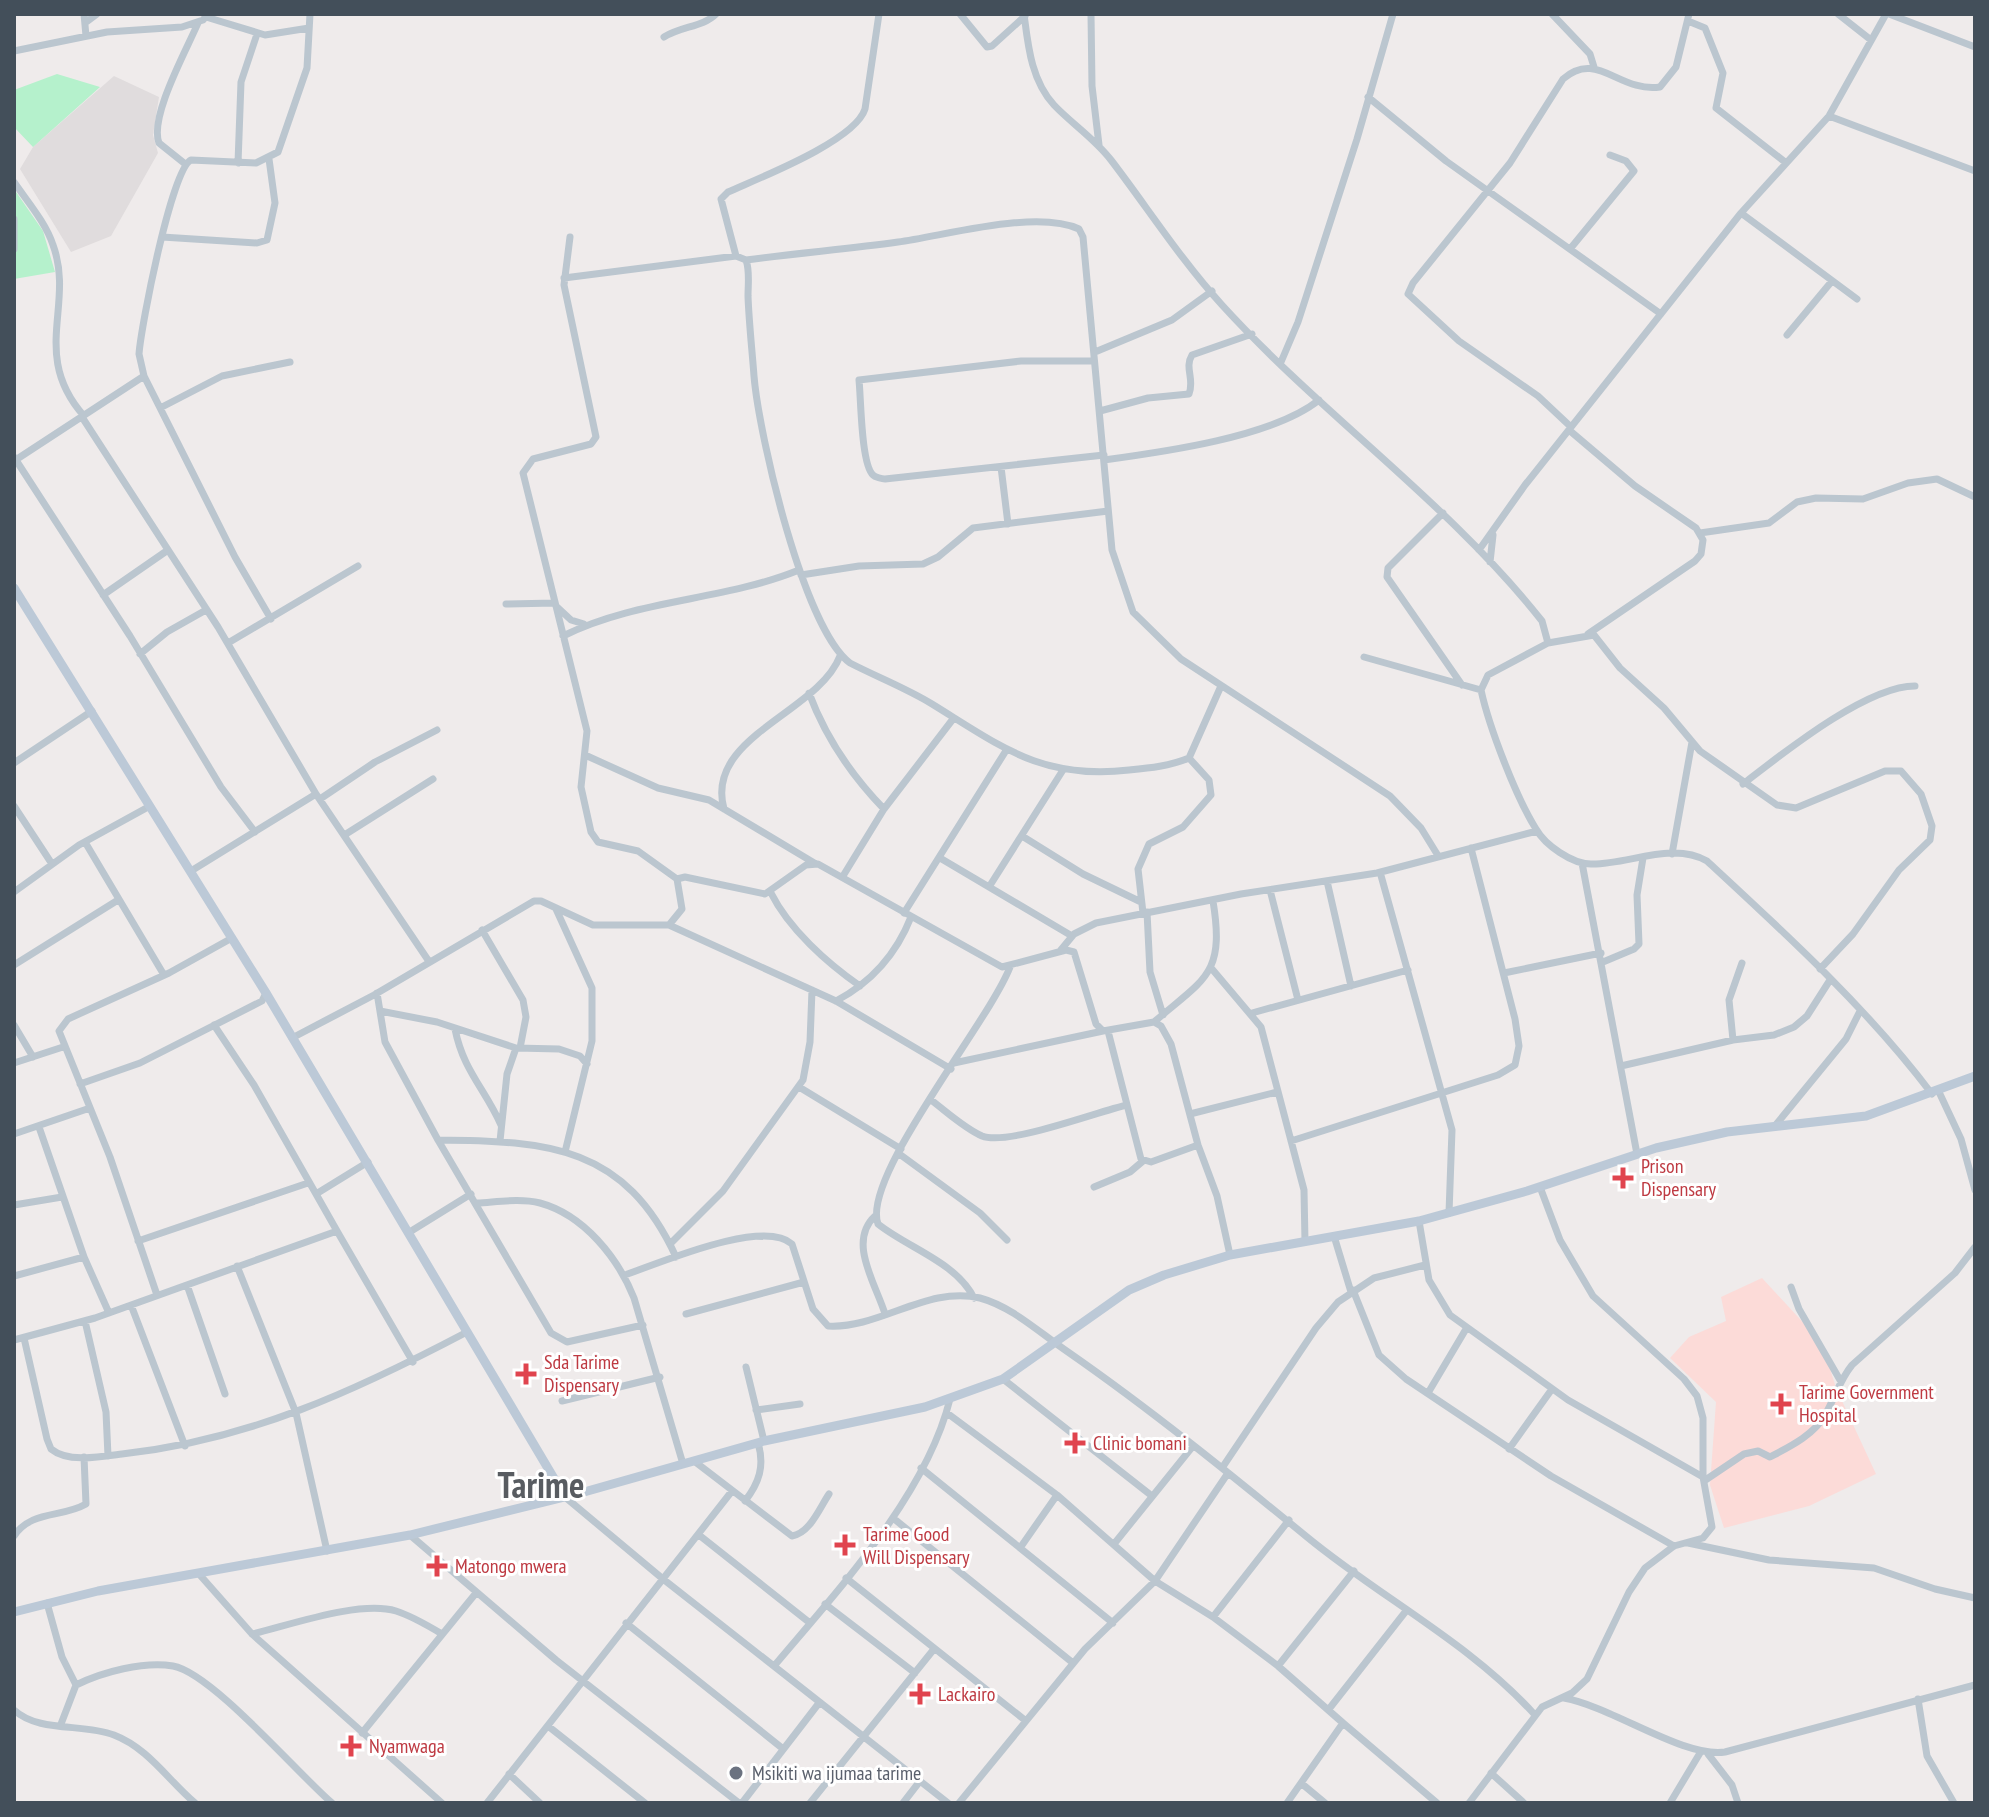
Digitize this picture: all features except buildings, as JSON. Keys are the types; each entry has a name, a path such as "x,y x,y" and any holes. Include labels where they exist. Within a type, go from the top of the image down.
{"main road":[{"path":"14,588 266,993 565,1497"},
{"path":"15,1608 410,1535 565,1497 761,1442 844,1426 950,1399 1003,1379 1129,1290 1164,1275 1230,1255 1419,1221 1540,1187 1637,1154 1727,1132 1866,1116 1936,1093 1975,1076"}],"street":[{"path":"86,36 84,18 97,14"},
{"path":"162,237 257,243 267,240 275,203 269,159 285,137 307,68 310,14"},
{"path":"691,14 692,24"},
{"path":"664,37 692,24 708,21 716,14"},
{"path":"736,256 721,199 728,192 840,135 858,120 868,94 879,14"},
{"path":"960,14 987,47 992,46 1024,15"},
{"path":"1091,14 1092,86 1099,145"},
{"path":"1281,362 1298,322 1393,14"},
{"path":"1552,14 1590,54 1594,67"},
{"path":"1838,14 1871,40"},
{"path":"1479,550 1570,428 1741,213 1829,116 1887,14 1975,47"},
{"path":"269,159 238,163 184,163 159,143 157,129 170,87 198,23 207,15 257,34 274,35 309,28"},
{"path":"1024,15 1030,56 1042,89 1053,104 1099,145 1212,291 1252,334 1479,550 1542,621 1548,643"},
{"path":"1785,162 1716,108 1721,66 1706,31 1689,17 1676,67 1660,87 1644,90 1626,85 1594,67 1573,70 1563,79 1530,134 1413,283 1410,298 1476,355 1538,396 1603,461 1700,533 1703,548 1695,561 1588,634 1548,643 1488,675 1481,690 1537,831 1557,849 1582,863 1672,854 1690,854 1707,861 1820,969 1936,1093 1961,1139 1975,1190"},
{"path":"14,51 86,36 198,23"},
{"path":"238,163 241,82 257,34"},
{"path":"1368,97 1446,161 1661,314"},
{"path":"1829,116 1975,171"},
{"path":"1570,249 1634,171 1626,161 1610,155"},
{"path":"184,163 174,187 139,343 140,366 235,557 271,619"},
{"path":"14,182 53,245 58,284 55,355 70,398 228,643 318,797 346,834 428,960"},
{"path":"1741,213 1794,249 1857,299"},
{"path":"14,219 14,249"},
{"path":"564,278 736,256 746,260 899,242 1006,224 1074,226 1083,237 1112,550 1133,612 1181,659 1390,796 1421,828 1437,854"},
{"path":"570,237 564,278 596,437 591,444 533,459 524,466 525,483 587,731 581,787 594,839 638,851 677,879 682,909 669,925"},
{"path":"746,260 760,423 800,573 819,622 840,656 1007,749 1063,770 1119,771 1171,765 1189,758 1221,686"},
{"path":"1787,335 1832,281"},
{"path":"1212,291 1172,320 1094,356 1021,361 859,380 868,467 874,476 892,480 1104,457 1228,436 1292,416 1319,400"},
{"path":"1100,411 1148,398 1189,394 1193,383 1188,365 1192,355 1252,334"},
{"path":"162,407 222,376 290,362"},
{"path":"144,376 15,460 103,595 221,787 255,832"},
{"path":"1001,467 1008,524"},
{"path":"1700,533 1769,523 1797,502 1816,498 1863,499 1908,483 1937,479 1975,497"},
{"path":"563,636 587,624 800,573 859,566 923,564 938,557 973,528 1108,511"},
{"path":"1443,513 1388,568 1387,577 1462,685"},
{"path":"1490,562 1493,532"},
{"path":"103,595 168,550"},
{"path":"228,643 358,566"},
{"path":"506,604 556,605 571,620 587,624"},
{"path":"140,654 167,632 206,610"},
{"path":"1588,634 1596,636 1620,668 1664,708 1692,742 1743,784 1777,805 1796,808 1894,770 1911,779 1925,801 1932,826 1930,840 1899,870 1853,934 1820,969"},
{"path":"724,809 720,791 726,767 744,747 828,677 840,656"},
{"path":"1364,657 1481,690"},
{"path":"1743,784 1867,700 1896,686 1915,686"},
{"path":"809,693 835,746 865,790 884,809"},
{"path":"14,763 92,711"},
{"path":"843,876 884,809 953,719"},
{"path":"191,871 375,762 437,730"},
{"path":"1672,854 1692,742"},
{"path":"836,1001 860,986 897,947 908,915 1007,749"},
{"path":"585,755 658,788 687,793 724,809 761,834 797,850 816,864 843,876 960,946 1010,967 1059,952 1074,952 1096,1024 1105,1031 1143,1161"},
{"path":"1163,1015 1150,972 1138,869 1149,844 1183,827 1211,795 1209,780 1189,758"},
{"path":"989,887 1063,770"},
{"path":"346,834 433,779"},
{"path":"14,806 52,864"},
{"path":"14,892 85,842 150,806"},
{"path":"1059,952 1072,936 1096,923 1380,872 1437,854 1537,831"},
{"path":"1022,836 1083,874 1141,902"},
{"path":"85,842 164,975"},
{"path":"1291,1141 1374,1112 1498,1075 1515,1065 1519,1046 1504,973 1471,848"},
{"path":"940,858 1072,936"},
{"path":"1504,973 1634,949 1639,944 1637,883 1643,858"},
{"path":"1582,863 1637,1154"},
{"path":"677,879 685,877 746,893 771,893 806,865 816,864"},
{"path":"1380,872 1452,1130 1449,1213"},
{"path":"1327,881 1351,986"},
{"path":"1270,890 1298,1000"},
{"path":"771,893 778,906 812,944 860,986"},
{"path":"14,965 118,900"},
{"path":"292,1038 377,993 428,960 534,901 593,925 669,925 836,1001 952,1066 1154,1022 1212,969 1217,947 1213,901"},
{"path":"556,909 592,988 592,1041 565,1152"},
{"path":"482,930 523,1000 526,1017 507,1074 500,1141"},
{"path":"157,1295 59,1031 68,1019 164,975 232,938"},
{"path":"1733,1040 1729,1000 1742,963"},
{"path":"885,1314 862,1247 864,1230 875,1216 881,1183 1010,967"},
{"path":"1212,969 1261,1027 1304,1190 1305,1242"},
{"path":"1252,1013 1408,970"},
{"path":"1621,1066 1733,1040 1760,1038 1794,1027 1807,1016 1830,980"},
{"path":"670,1244 723,1191 799,1087 806,1071 810,1042 812,990"},
{"path":"80,1084 140,1063 262,1001 266,993"},
{"path":"377,993 385,1042 438,1140 557,1339 581,1340 643,1325"},
{"path":"380,1011 437,1022 518,1048 559,1049 580,1056 587,1064"},
{"path":"1774,1127 1846,1039 1860,1011"},
{"path":"1154,1022 1161,1026 1171,1044 1198,1145 1217,1196 1230,1255"},
{"path":"14,1025 33,1057"},
{"path":"214,1025 254,1085 413,1362"},
{"path":"455,1029 467,1070 485,1092 501,1125"},
{"path":"14,1063 63,1047"},
{"path":"799,1087 899,1151 980,1213 1007,1240"},
{"path":"1190,1114 1277,1092"},
{"path":"931,1100 964,1125 991,1138 1020,1135 1127,1105"},
{"path":"14,1134 90,1108"},
{"path":"39,1127 84,1257 109,1313"},
{"path":"438,1140 500,1141 593,1160 648,1207 676,1257"},
{"path":"1094,1187 1130,1172 1143,1161 1198,1145"},
{"path":"316,1194 368,1162"},
{"path":"138,1241 308,1183"},
{"path":"1469,1803 1542,1707 1562,1698 1587,1679 1623,1604 1645,1568 1674,1546 1703,1538 1712,1527 1704,1479 1703,1418 1697,1396 1684,1379 1593,1296 1560,1240 1540,1187"},
{"path":"408,1233 471,1194"},
{"path":"14,1205 62,1197"},
{"path":"477,1203 541,1204 588,1231 625,1275 660,1377 683,1464"},
{"path":"875,1216 889,1233 965,1284 974,1298"},
{"path":"1419,1221 1425,1265 1437,1298 1466,1329 1552,1389 1704,1479"},
{"path":"14,1340 109,1313 337,1231"},
{"path":"625,1275 711,1245 776,1236 792,1244 820,1321 828,1326 935,1299 974,1298 1018,1317 1225,1470 1406,1611 1479,1661 1535,1715"},
{"path":"1334,1236 1352,1291 1379,1355 1509,1449 1603,1508 1674,1546"},
{"path":"1704,1479 1744,1454 1758,1451 1770,1457 1797,1442 1824,1418 1840,1380 1955,1273 1975,1247"},
{"path":"14,1276 84,1257"},
{"path":"959,1803 1073,1663 1155,1581 1316,1328 1352,1291 1374,1278 1425,1265"},
{"path":"237,1266 296,1413 327,1551"},
{"path":"686,1314 804,1282"},
{"path":"187,1285 225,1394"},
{"path":"1791,1287 1799,1309 1840,1380"},
{"path":"131,1305 185,1446"},
{"path":"85,1321 106,1412 108,1456"},
{"path":"1428,1393 1466,1329"},
{"path":"24,1338 51,1449 67,1458 185,1446 296,1413 413,1362 467,1332"},
{"path":"745,1501 760,1480 762,1456 746,1367"},
{"path":"562,1401 660,1377"},
{"path":"1003,1379 1152,1496"},
{"path":"1509,1449 1552,1389"},
{"path":"774,1666 893,1518 921,1468 947,1413 950,1399"},
{"path":"756,1410 800,1404"},
{"path":"947,1413 1057,1495 1155,1581 1213,1617 1278,1666 1437,1803"},
{"path":"1114,1544 1193,1446"},
{"path":"14,1536 21,1526 33,1519 86,1504 84,1457"},
{"path":"694,1461 792,1536 801,1534 829,1494"},
{"path":"921,1468 1113,1623"},
{"path":"487,1803 732,1491"},
{"path":"1020,1548 1057,1495"},
{"path":"565,1497 663,1579 948,1803"},
{"path":"893,1518 1073,1663"},
{"path":"1213,1617 1289,1520"},
{"path":"410,1535 476,1593 740,1803 819,1703"},
{"path":"699,1535 810,1623"},
{"path":"1685,1543 1769,1560 1874,1568 1935,1589 1975,1598"},
{"path":"1278,1666 1354,1571"},
{"path":"199,1574 252,1634 442,1803"},
{"path":"846,1578 1026,1721"},
{"path":"362,1733 476,1593"},
{"path":"47,1603 62,1657 76,1685"},
{"path":"825,1604 915,1673"},
{"path":"252,1634 328,1616 383,1609 412,1617 442,1634"},
{"path":"1329,1709 1406,1611"},
{"path":"626,1623 782,1748"},
{"path":"810,1803 934,1649"},
{"path":"61,1724 76,1685 90,1678 153,1665 175,1666 191,1673 260,1731 332,1803"},
{"path":"1670,1803 1704,1754 1975,1685"},
{"path":"1562,1698 1598,1707 1704,1754 1732,1785 1738,1803"},
{"path":"1918,1699 1927,1756 1954,1803"},
{"path":"14,1710 33,1722 82,1726 131,1743 195,1803"},
{"path":"1287,1803 1343,1723"},
{"path":"548,1726 645,1803"},
{"path":"1491,1773 1524,1803"},
{"path":"509,1774 540,1803"},
{"path":"903,1803 920,1781"},
{"path":"1301,1783 1325,1803"}],"shaded area":[{"path":"114,76 159,97 153,135 158,153 111,236 71,252 20,169 33,147"},
{"name":"Tarime Government Hospital","path":"1762,1278 1822,1343 1836,1388 1876,1474 1809,1506 1724,1528 1710,1485 1716,1402 1670,1358 1689,1337 1726,1321 1721,1297"}],"green space":[{"path":"57,74 100,87 33,147 14,127 14,90"},
{"path":"14,189 43,231 55,272 14,279"}],"place":[{"name":"Prison Dispensary","path":"1623,1178"},
{"name":"Sda Tarime Dispensary","path":"526,1374"},
{"name":"Tarime Government Hospital","path":"1781,1404"},
{"name":"Clinic bomani","path":"1075,1443"},
{"name":"Tarime Good Will Dispensary","path":"845,1545"},
{"name":"Matongo mwera","path":"437,1566"},
{"name":"Lackairo","path":"920,1694"},
{"name":"Nyamwaga","path":"351,1746"},
{"name":"Msikiti wa ijumaa tarime","path":"736,1773"}],"district":[{"name":"Tarime","path":"541,1485"}]}
